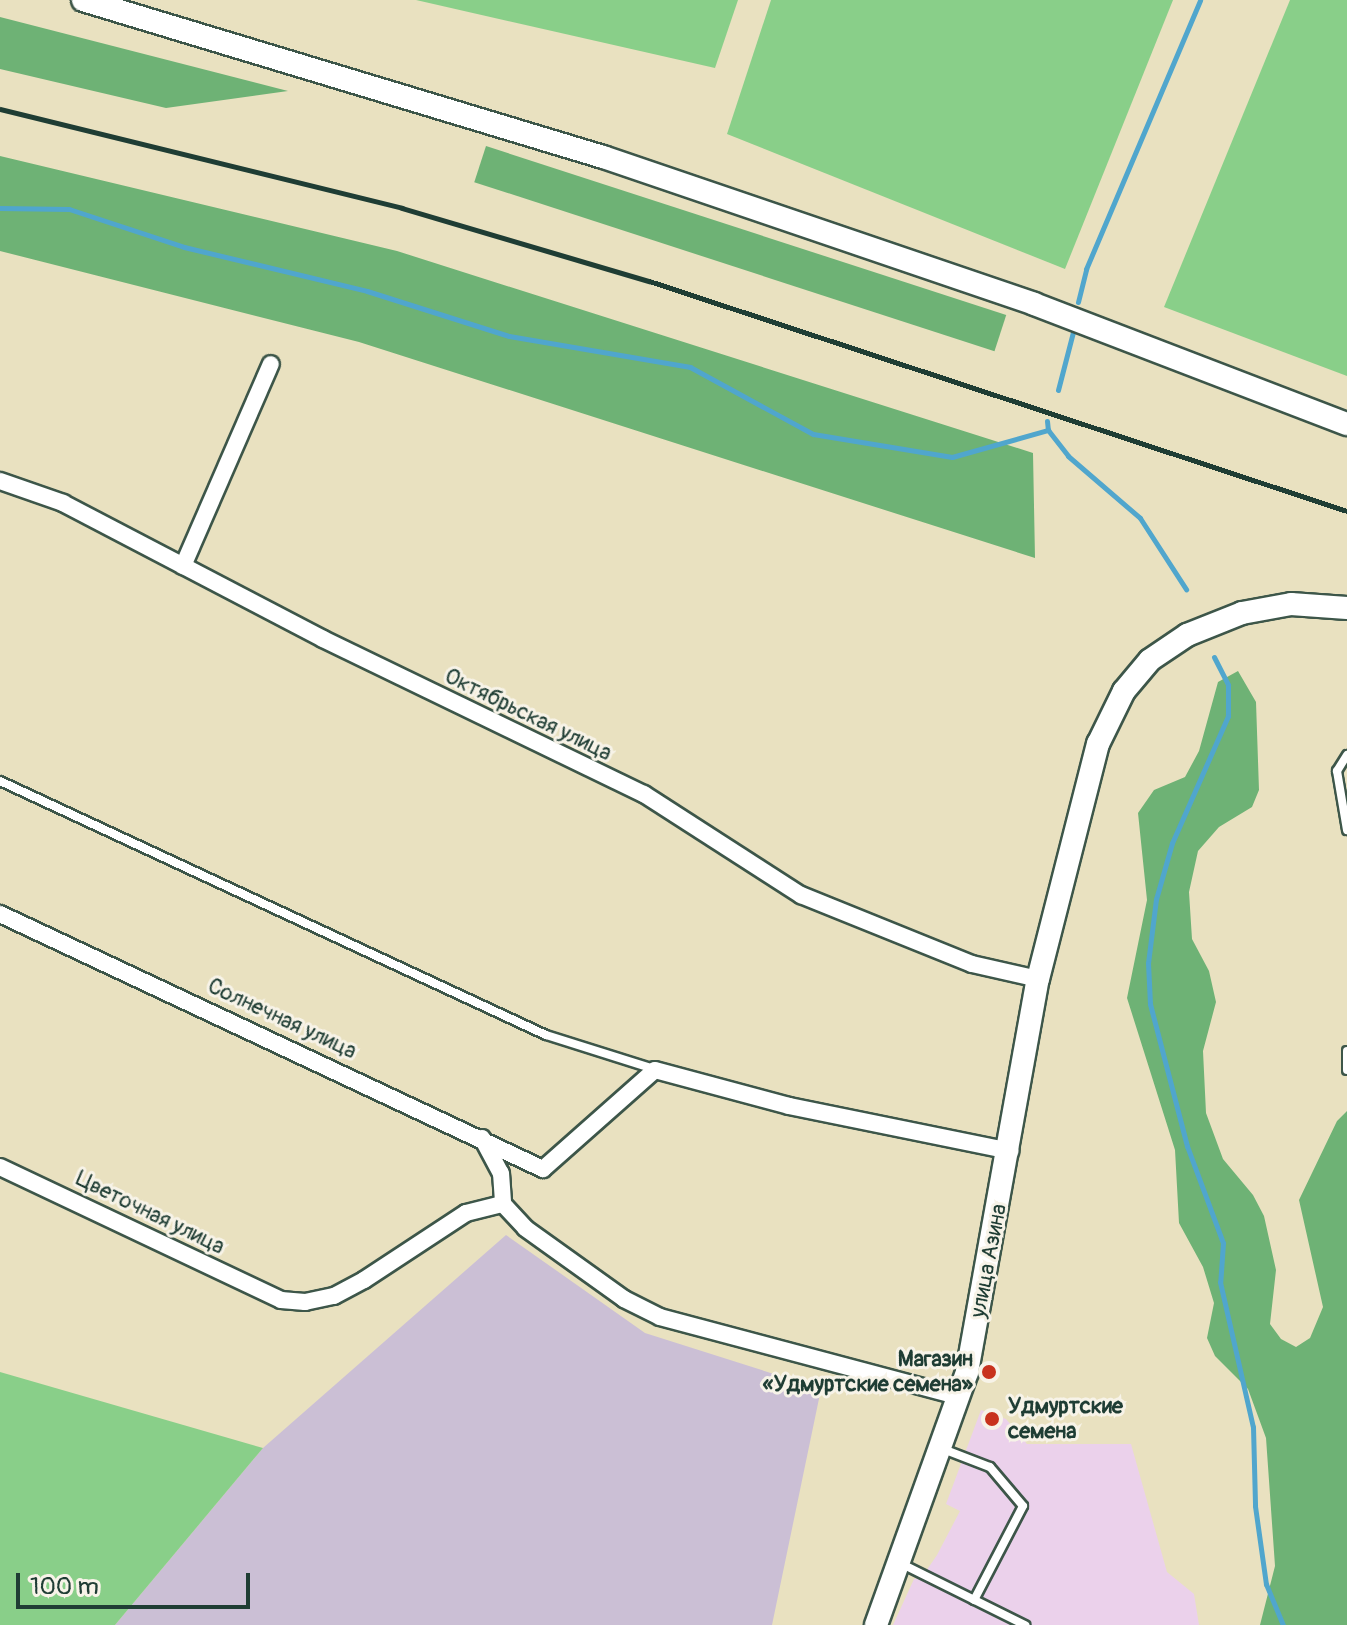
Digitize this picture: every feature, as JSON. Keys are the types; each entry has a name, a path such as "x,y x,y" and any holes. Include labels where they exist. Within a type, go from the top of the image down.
{"street":[{"path":"83,0 603,157 1034,304 1347,424"},
{"path":"183,566 271,364"},
{"name":"Октябрьская улица","path":"0,481 63,503 183,566 644,794 801,895 972,964 1038,979"},
{"name":"улица Азина","path":"876,1625 960,1397 1010,1151 1038,979 1098,744 1124,691 1150,660 1187,635 1242,613 1291,604 1347,608"},
{"name":"Солнечная улица","path":"0,914 543,1169 655,1070"},
{"path":"655,1070 789,1106 1010,1151"},
{"path":"482,1138 501,1173 503,1204 525,1228 624,1299 660,1317 960,1397"},
{"name":"Цветочная улица","path":"0,1167 281,1300 305,1302 334,1296 466,1213 503,1204"}],"lane":[{"path":"1347,755 1337,771 1347,830"},
{"path":"0,781 546,1035 655,1070"},
{"path":"1347,1051 1347,1070"},
{"path":"943,1449 990,1467 1023,1506 974,1600"},
{"path":"900,1563 1025,1625"}],"shaded area":[{"path":"506,1235 645,1333 821,1389 772,1625 115,1625 263,1448"},
{"path":"981,1410 1006,1419 1027,1444 1131,1444 1167,1572 1194,1594 1199,1625 893,1625 914,1579 922,1577 937,1555 960,1511 946,1504"}],"green space":[{"path":"416,0 738,0 715,68"},
{"path":"771,0 1173,0 1065,269 727,134"},
{"path":"1290,0 1347,0 1347,376 1164,307"},
{"path":"0,17 288,91 166,108 0,69"},
{"path":"486,146 1006,315 994,351 474,182"},
{"path":"0,156 397,251 1033,453 1035,558 359,342 0,251"},
{"path":"1238,671 1256,702 1259,790 1252,807 1219,827 1198,851 1189,892 1192,939 1209,971 1216,1002 1203,1051 1206,1113 1223,1159 1253,1195 1264,1216 1276,1270 1270,1324 1281,1339 1296,1347 1310,1338 1323,1307 1299,1200 1337,1121 1347,1111 1347,1625 1260,1625 1275,1566 1266,1438 1248,1389 1215,1356 1207,1338 1214,1303 1203,1267 1179,1223 1175,1150 1127,998 1147,900 1138,813 1154,790 1185,777 1199,751 1218,682"},
{"path":"0,1372 263,1448 115,1625 0,1625"}],"waterway":[{"path":"1078,302 1086,269 1200,0"},
{"path":"0,208 69,209 184,247 367,291 509,336 690,367 813,434 952,457 1048,430"},
{"path":"1058,390 1073,332"},
{"path":"1047,421 1048,430 1068,456 1140,518 1186,589"},
{"path":"1214,657 1228,685 1228,716 1172,843 1156,899 1148,963 1150,1004 1187,1146 1223,1243 1220,1282 1253,1427 1255,1506 1266,1584 1283,1625"}],"railway":[{"path":"0,109 402,208 649,281 1347,511"}],"place":[{"name":"Магазин «Удмуртские семена»","path":"989,1372"},
{"name":"Удмуртские семена","path":"992,1419"}]}
